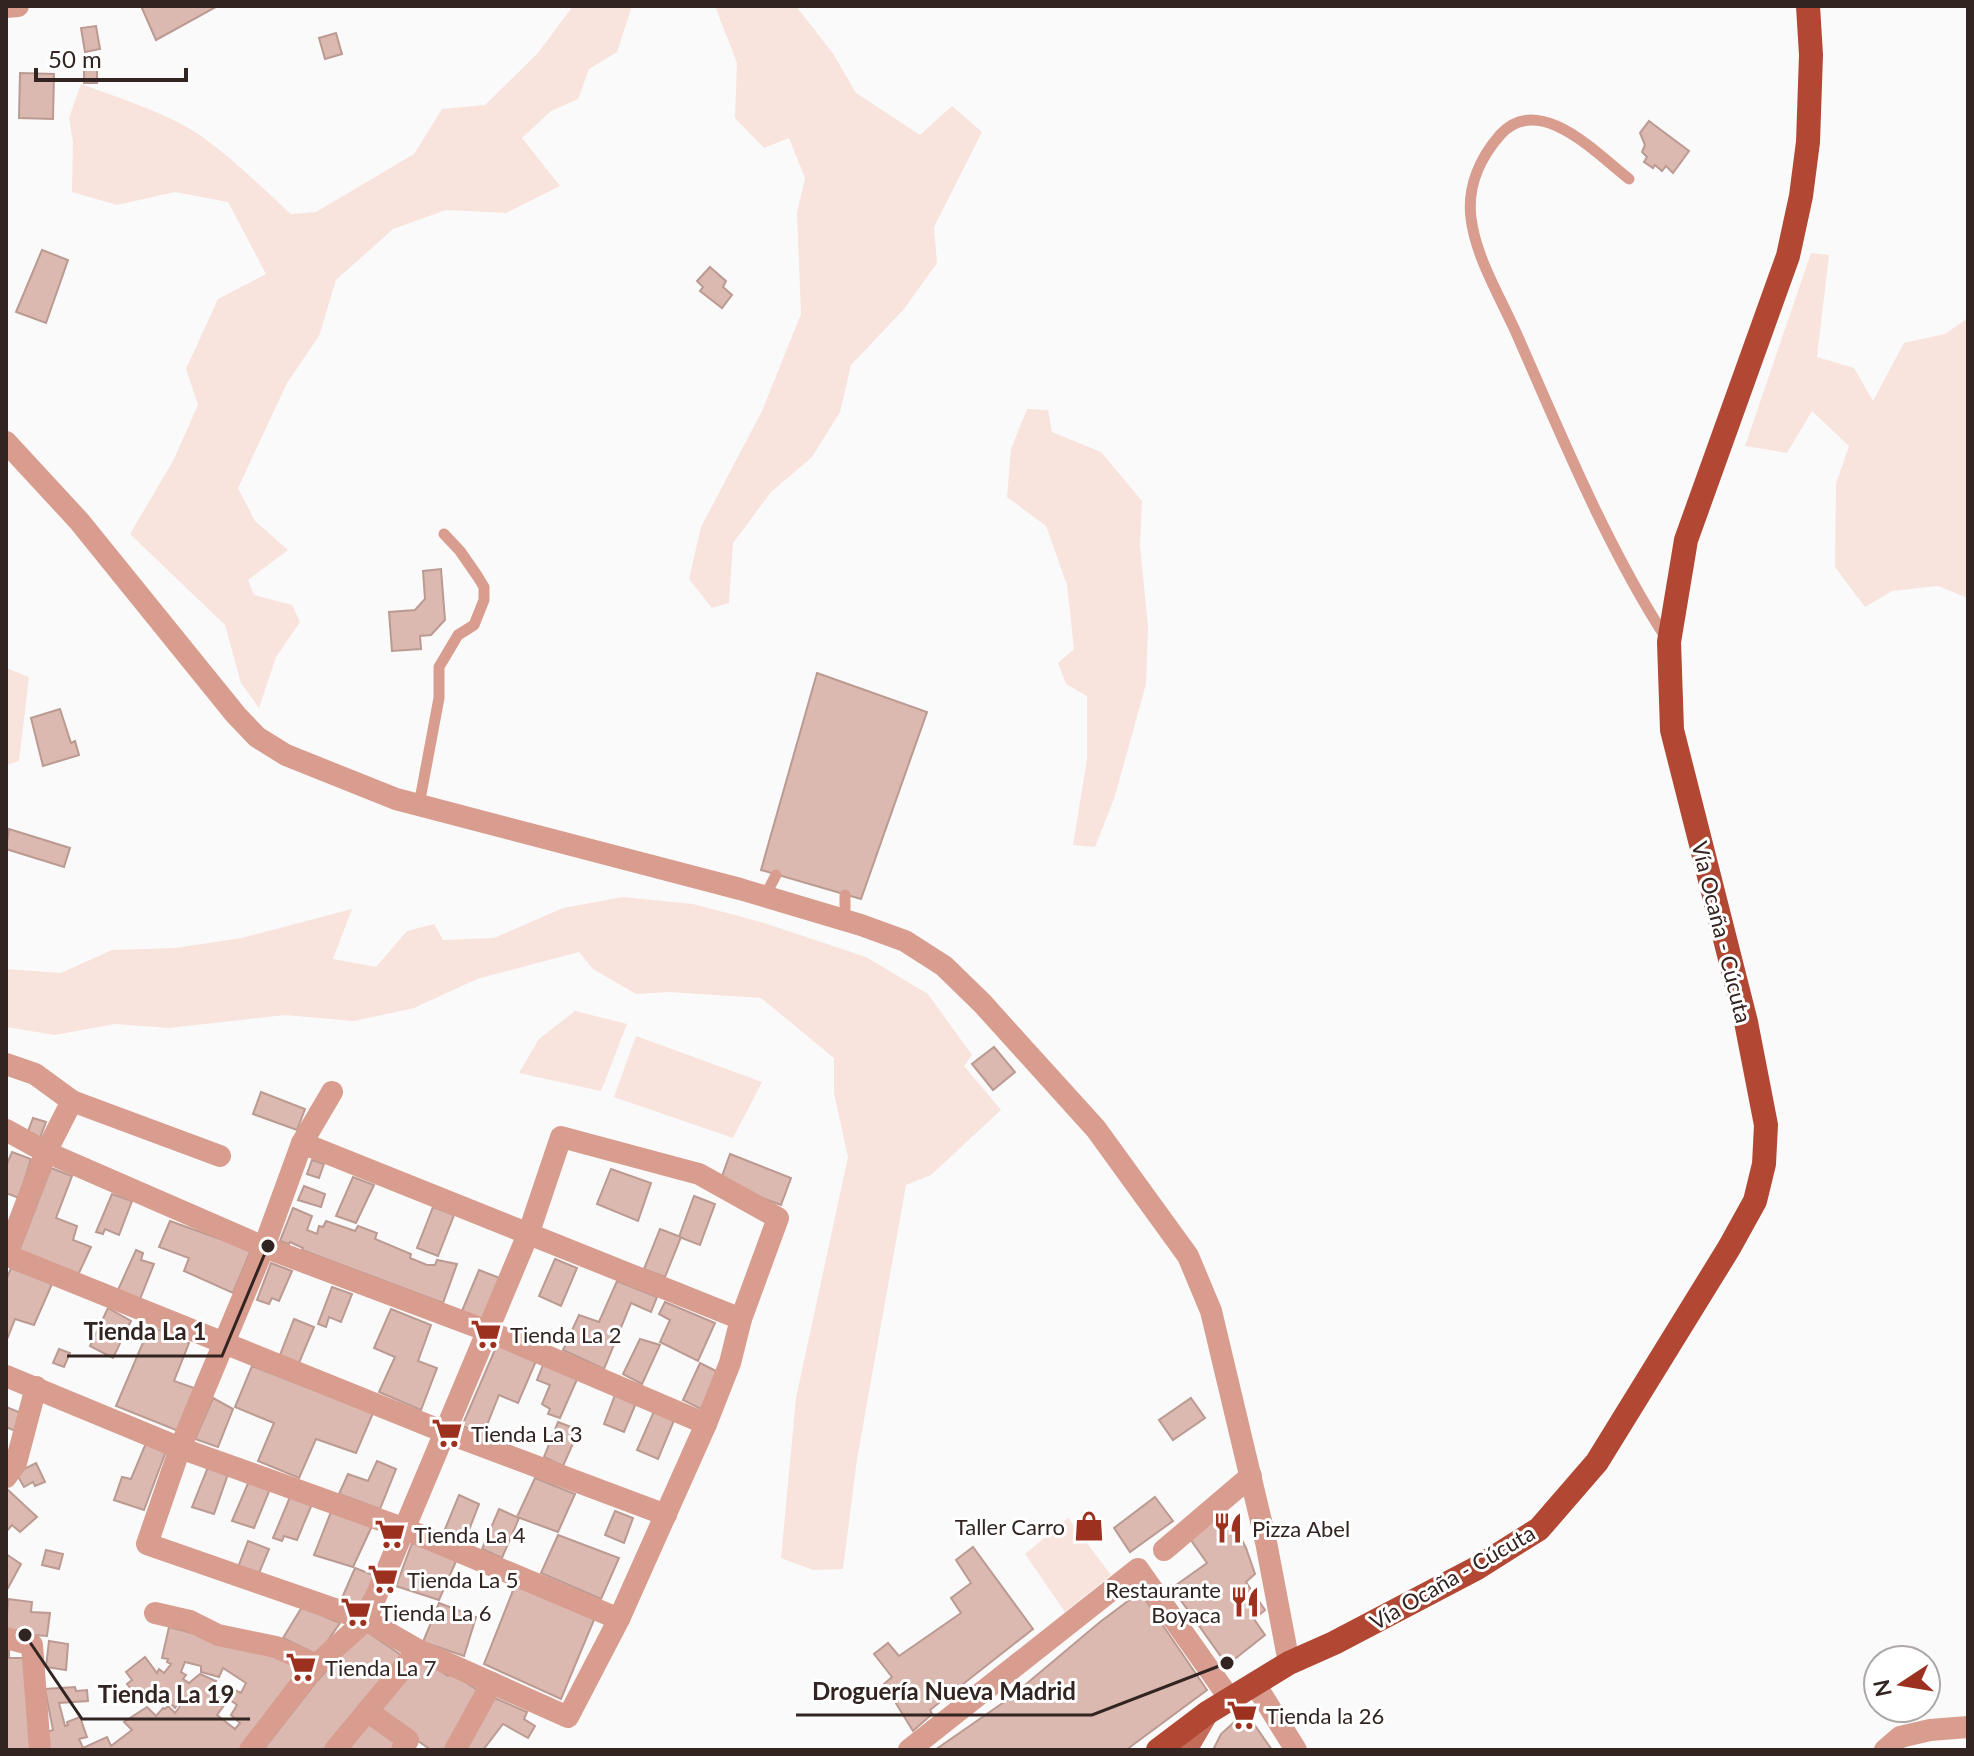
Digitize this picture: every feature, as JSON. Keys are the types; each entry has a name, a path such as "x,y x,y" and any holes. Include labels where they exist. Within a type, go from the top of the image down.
{"main road":[{"name":"Vía Ocaña - Cúcuta","path":"1158,1750 1207,1713 1289,1663 1334,1643 1477,1568 1539,1529 1597,1462 1755,1201 1764,1164 1766,1125 1746,1022 1672,730 1669,642 1686,540 1788,256 1801,196 1808,142 1811,55 1808,6"}],"street":[{"path":"6,7 18,6"},
{"path":"6,442 79,521 236,715 257,737 286,755 334,776 419,805 845,920 905,941 944,966 982,1003 1096,1129 1188,1256 1211,1311 1251,1476 1289,1663"},
{"path":"6,1064 35,1074 72,1101 220,1156"},
{"path":"250,1750 316,1665 366,1620 529,1232 561,1137 699,1174 778,1218 741,1319 730,1363 706,1424 619,1619 568,1717 418,1650 366,1620 147,1544 180,1448 226,1343 302,1143 332,1092"},
{"path":"72,1101 46,1152 6,1255 444,1432 666,1515"},
{"path":"6,1130 46,1152 264,1247 488,1331 706,1424"},
{"path":"302,1143 741,1319"},
{"path":"6,1376 180,1448 403,1528 619,1619"},
{"path":"6,1477 16,1463 36,1387"},
{"path":"1164,1550 1251,1476"},
{"path":"909,1750 1138,1569 1230,1699"},
{"path":"155,1613 190,1621 218,1635 276,1647 316,1665"},
{"path":"6,1638 32,1645 40,1750"},
{"path":"335,1750 418,1650"},
{"path":"455,1750 492,1683"},
{"path":"1255,1684 1296,1750"},
{"path":"367,1711 408,1740 402,1750"},
{"path":"1185,1750 1207,1713"},
{"path":"1885,1750 1900,1737 1930,1730 1968,1727"}],"lane":[{"path":"1629,179 1569,131 1551,122 1529,120 1506,129 1486,151 1473,184 1471,218 1485,264 1635,590 1669,642"},
{"path":"419,805 439,698 439,667 458,635 474,625 484,600 484,587 478,577 444,534"},
{"path":"765,896 776,875"},
{"path":"845,895 845,920"}],"shaded area":[{"path":"573,6 632,6 617,52 589,69 578,99 551,111 522,138 560,186 506,213 446,210 393,229 336,280 319,336 287,383 238,488 255,521 288,550 248,580 254,595 292,605 300,622 276,657 259,708 241,683 225,625 130,534 173,461 198,405 186,369 218,299 266,274 228,202 175,192 117,205 72,192 73,142 69,118 81,84 187,127 225,154 291,214 316,212 414,154 442,109 485,105 538,53"},
{"path":"715,6 796,6 834,55 856,93 920,135 952,106 982,132 934,227 937,263 904,309 851,365 840,412 812,457 771,492 733,543 729,603 712,608 689,579 701,527 762,411 801,314 797,213 805,178 789,138 764,148 735,118 737,63"},
{"path":"1811,253 1829,255 1817,357 1854,368 1873,401 1904,343 1945,334 1968,318 1968,598 1938,586 1892,591 1865,607 1835,567 1836,484 1849,446 1812,411 1787,453 1745,446"},
{"path":"1027,409 1048,410 1052,432 1101,452 1142,501 1140,545 1148,627 1146,684 1115,796 1095,847 1073,845 1087,759 1087,696 1066,684 1058,663 1074,649 1067,585 1046,526 1007,497 1011,449"},
{"path":"6,668 29,677 19,761 6,765"},
{"path":"623,897 693,904 761,922 866,957 928,994 972,1055 964,1066 1001,1110 931,1175 906,1185 857,1459 843,1569 813,1570 781,1558 796,1398 848,1157 834,1093 834,1058 761,998 669,992 636,994 593,969 579,952 477,979 414,1008 354,1021 285,1015 169,1028 115,1024 55,1035 6,1027 6,969 61,973 112,950 175,948 242,938 352,909 333,959 376,967 407,931 434,924 443,940 494,938 563,908"},
{"path":"575,1011 627,1024 601,1091 519,1073 539,1039"},
{"path":"636,1036 762,1082 733,1138 614,1097"},
{"path":"1068,1518 1111,1575 1065,1612 1025,1554"}],"building":[{"path":"141,6 216,6 216,7 156,40"},
{"path":"96,26 100,49 85,52 81,28"},
{"path":"336,33 342,54 325,59 319,38"},
{"path":"84,65 97,65 97,83 84,83"},
{"path":"20,73 54,74 53,119 19,118"},
{"path":"1649,121 1689,151 1673,173 1666,166 1662,171 1644,162 1647,157 1642,152 1645,145 1640,133"},
{"path":"42,250 68,260 46,323 16,312"},
{"path":"710,267 726,281 723,287 732,295 722,308 700,291 703,287 697,281"},
{"path":"441,569 445,620 431,635 420,636 421,649 392,651 389,612 415,610 425,599 423,571"},
{"path":"817,673 927,712 861,899 761,870"},
{"path":"60,709 71,743 75,741 79,755 43,766 31,718"},
{"path":"9,829 70,848 64,867 6,849"},
{"path":"994,1047 1015,1072 993,1090 972,1064"},
{"path":"261,1092 305,1109 297,1130 253,1114"},
{"path":"33,1118 46,1122 40,1138 27,1134"},
{"path":"12,1152 31,1159 19,1198 6,1193 6,1166"},
{"path":"730,1154 791,1178 781,1205 720,1182"},
{"path":"312,1160 324,1164 319,1178 307,1174"},
{"path":"51,1168 72,1176 56,1218 77,1226 73,1240 91,1247 78,1275 19,1251"},
{"path":"611,1169 651,1183 638,1221 597,1204"},
{"path":"353,1177 374,1185 356,1223 336,1216"},
{"path":"304,1186 325,1194 321,1207 298,1200"},
{"path":"112,1194 132,1201 119,1235 105,1229 103,1234 96,1232"},
{"path":"694,1196 715,1204 700,1245 679,1237"},
{"path":"433,1207 454,1215 438,1256 417,1248"},
{"path":"293,1208 312,1216 307,1230 317,1234 319,1226 323,1227 326,1221 355,1231 358,1226 377,1233 375,1239 411,1254 410,1258 427,1265 435,1265 437,1260 457,1264 443,1303 302,1250 290,1242 280,1241"},
{"path":"170,1221 251,1250 233,1293 184,1271 189,1258 159,1247"},
{"path":"660,1229 681,1237 665,1277 644,1269"},
{"path":"136,1250 143,1253 141,1260 154,1264 140,1299 118,1290"},
{"path":"555,1259 577,1268 561,1306 539,1296"},
{"path":"271,1263 292,1271 279,1301 272,1298 269,1304 257,1300"},
{"path":"11,1268 52,1284 34,1325 15,1319 6,1342 6,1280"},
{"path":"479,1270 500,1278 483,1319 462,1311"},
{"path":"617,1281 657,1297 651,1312 631,1303 604,1369 563,1350 579,1315 599,1322"},
{"path":"332,1287 352,1294 341,1322 329,1317 326,1327 318,1324"},
{"path":"665,1302 715,1323 698,1361 660,1342 670,1320 659,1314"},
{"path":"108,1308 131,1321 113,1358 90,1346"},
{"path":"391,1309 431,1325 418,1361 437,1368 421,1410 379,1392 395,1357 374,1348"},
{"path":"294,1319 314,1327 299,1363 280,1355"},
{"path":"150,1326 189,1343 174,1381 197,1389 181,1432 116,1406"},
{"path":"640,1339 660,1345 642,1384 623,1374"},
{"path":"497,1345 536,1361 518,1403 499,1395 483,1435 462,1426"},
{"path":"59,1349 70,1353 64,1367 53,1363"},
{"path":"700,1363 718,1372 701,1409 683,1400"},
{"path":"543,1365 578,1377 560,1418 548,1414 550,1409 542,1404 550,1385 537,1380"},
{"path":"252,1366 373,1413 356,1453 316,1439 299,1478 258,1461 274,1423 235,1407"},
{"path":"615,1395 636,1403 624,1432 604,1424"},
{"path":"213,1398 233,1409 218,1447 195,1439"},
{"path":"1191,1398 1205,1418 1173,1440 1159,1420"},
{"path":"6,1407 24,1414 18,1432 6,1427"},
{"path":"655,1409 675,1418 658,1459 637,1450"},
{"path":"558,1422 579,1430 563,1466 544,1457"},
{"path":"146,1443 166,1451 144,1510 114,1500 122,1477 131,1479"},
{"path":"377,1461 396,1469 380,1509 339,1494 348,1474 368,1481"},
{"path":"36,1463 45,1482 35,1486 33,1482 24,1487 16,1473"},
{"path":"208,1467 228,1474 214,1514 192,1507"},
{"path":"535,1478 575,1494 558,1532 517,1517"},
{"path":"249,1481 270,1489 254,1528 232,1521"},
{"path":"7,1489 37,1517 20,1532 12,1525 6,1532"},
{"path":"459,1495 479,1504 464,1543 443,1534"},
{"path":"290,1497 312,1504 297,1540 284,1536 282,1541 273,1538"},
{"path":"1155,1497 1173,1521 1130,1552 1114,1528"},
{"path":"1225,1508 1246,1548 1255,1574 1246,1582 1265,1610 1254,1619 1265,1635 1227,1665 1172,1588 1207,1563 1188,1536"},
{"path":"499,1509 519,1518 502,1558 482,1549"},
{"path":"615,1511 633,1518 624,1543 605,1535"},
{"path":"331,1512 372,1526 353,1567 314,1555"},
{"path":"558,1535 619,1558 601,1599 541,1573"},
{"path":"248,1541 269,1549 257,1578 237,1570"},
{"path":"412,1543 457,1559 439,1600 396,1586"},
{"path":"973,1547 1033,1629 930,1710 932,1714 913,1731 884,1684 892,1677 874,1654 888,1643 899,1656 961,1613 951,1598 971,1583 956,1560"},
{"path":"46,1550 63,1554 59,1569 42,1565"},
{"path":"6,1554 21,1564 8,1588 6,1587"},
{"path":"355,1568 376,1576 356,1612 338,1607"},
{"path":"516,1583 596,1615 561,1699 484,1664"},
{"path":"1140,1592 1207,1690 1126,1750 935,1750 1007,1700"},
{"path":"8,1599 32,1602 31,1612 50,1613 47,1636 6,1633"},
{"path":"439,1603 476,1617 464,1656 423,1642"},
{"path":"302,1607 340,1623 318,1655 283,1638"},
{"path":"169,1627 252,1649 301,1667 239,1750 49,1750 47,1732 53,1730 45,1689 75,1687 76,1691 87,1690 88,1701 59,1703 65,1726 67,1722 80,1717 87,1737 79,1739 83,1748 107,1737 111,1746 132,1730 124,1722 147,1707 156,1716 168,1706 175,1713 180,1706 178,1704 175,1708 155,1685 138,1698 127,1684 132,1680 126,1672 145,1657 157,1673 159,1669 164,1673 171,1664 167,1662 168,1659 162,1658","holes":["185,1662 201,1666 201,1672 219,1677 223,1668 246,1683 241,1693 235,1690 229,1699 237,1705 231,1715 240,1723 235,1729 217,1715 225,1704 210,1688 216,1681 200,1674 189,1683 183,1679 186,1675 181,1672"]},
{"path":"363,1629 401,1655 325,1750 263,1750 317,1681"},
{"path":"49,1641 68,1644 66,1670 46,1667"},
{"path":"6,1643 9,1644 9,1658 25,1658 33,1750 6,1749"},
{"path":"421,1659 482,1693 449,1750 431,1750 378,1713"},
{"path":"490,1696 527,1712 524,1719 535,1726 528,1738 503,1724 483,1750 458,1750"},
{"path":"1247,1714 1272,1750 1213,1750 1221,1734"},
{"path":"371,1719 400,1740 394,1750 346,1750"}],"place":[{"name":"Tienda La 1","path":"268,1246"},
{"name":"Tienda La 2","path":"486,1334"},
{"name":"Tienda La 3","path":"447,1433"},
{"name":"Taller Carro","path":"1089,1526"},
{"name":"Pizza Abel","path":"1228,1528"},
{"name":"Tienda La 4","path":"390,1534"},
{"name":"Tienda La 5","path":"383,1579"},
{"name":"Restaurante Boyaca","path":"1245,1602"},
{"name":"Tienda La 6","path":"356,1612"},
{"name":"Tienda La 19","path":"25,1635"},
{"name":"Droguería Nueva Madrid","path":"1227,1663"},
{"name":"Tienda La 7","path":"301,1667"},
{"name":"Tienda la 26","path":"1242,1715"}]}
